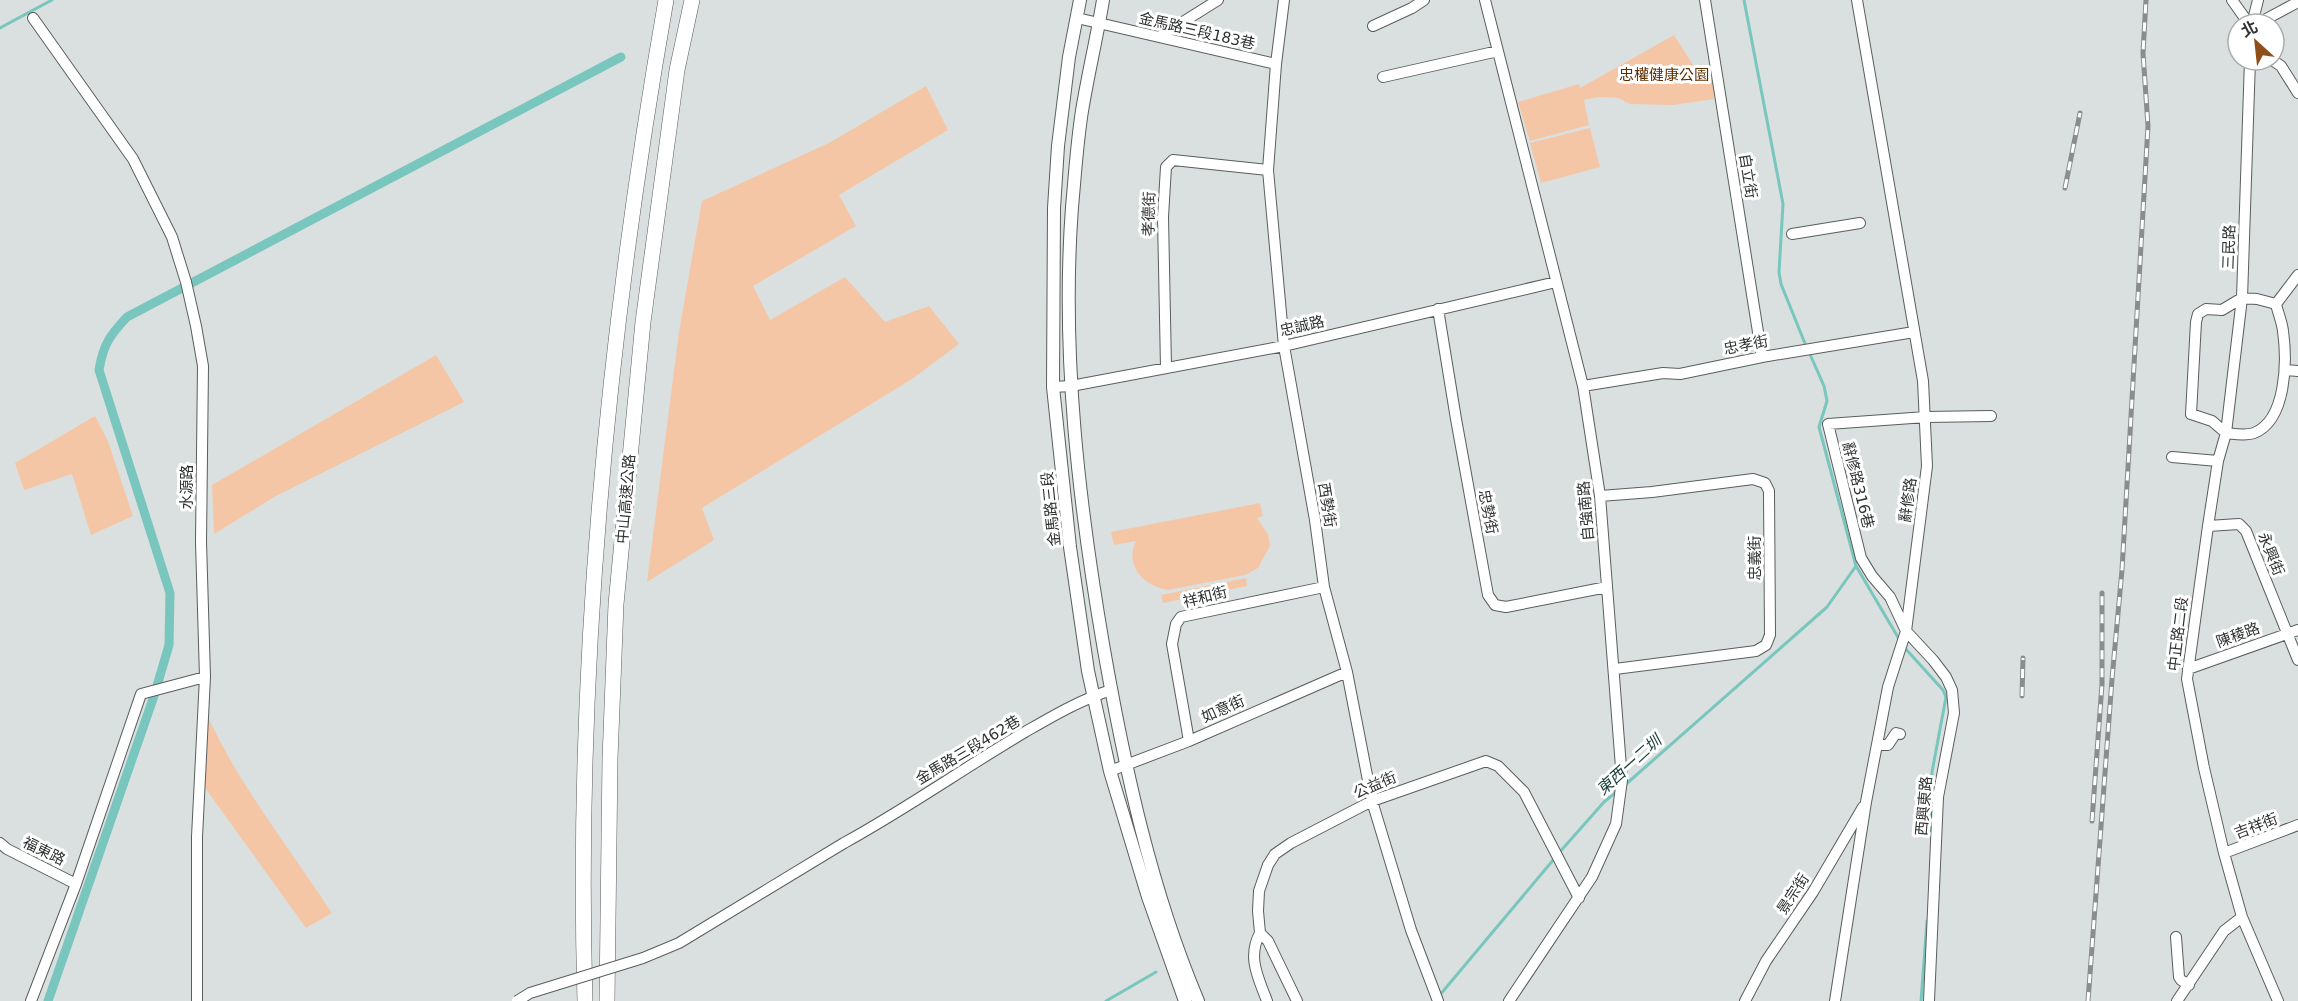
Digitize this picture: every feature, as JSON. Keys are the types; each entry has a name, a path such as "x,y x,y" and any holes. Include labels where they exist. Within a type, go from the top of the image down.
{"highway":[{"name":"中山高速公路","path":"585,1001 582,920 584,779 603,459 617,330 653,74 666,0"},
{"name":"中山高速公路","path":"607,1001 610,759 616,604 643,322 677,70 692,0"}],"main road":[{"name":"金馬路三段","path":"1080,0 1069,57 1058,146 1054,208 1053,387 1075,588 1093,696 1110,771 1164,925 1185,1001"},
{"name":"金馬路三段","path":"1103,0 1082,111 1072,208 1069,274 1071,386 1087,551 1126,766 1161,899 1164,925 1198,1001"}],"street":[{"path":"1159,37 1218,0"},
{"name":"西勢街","path":"1284,0 1276,64 1268,170 1284,346 1315,520 1324,587 1347,672 1372,801 1411,930 1438,1001"},
{"path":"1373,26 1424,0"},
{"name":"自強南路","path":"1485,0 1583,386 1600,496 1619,756 1623,780 1617,824 1592,877 1509,1001"},
{"name":"自立街","path":"1705,0 1762,357"},
{"name":"辭修路","path":"1835,1001 1866,802 1888,687 1903,639 1927,466 1923,381 1857,0"},
{"path":"2279,12 2298,2"},
{"name":"水源路","path":"33,18 133,159 172,237 186,282 203,366 201,542 205,676 197,837 197,1001"},
{"name":"金馬路三段183巷","path":"1077,18 1276,64"},
{"path":"1383,77 1498,51"},
{"name":"三民路","path":"2226,434 2242,298 2250,72"},
{"path":"2285,72 2298,93"},
{"name":"孝德街","path":"1166,367 1163,217 1166,167 1173,160 1268,170"},
{"path":"1792,234 1860,223"},
{"path":"2276,304 2298,275"},
{"name":"忠誠路","path":"1053,387 1071,386 1284,346 1556,282"},
{"path":"2242,298 2276,304 2283,330 2284,370 2277,407 2269,421 2254,432 2226,434 2212,421 2191,414 2198,314 2206,309 2222,310 2242,298"},
{"name":"忠勢街","path":"1438,309 1488,595 1495,605 1506,607 1607,587"},
{"name":"忠孝街","path":"1583,386 1663,373 1680,374 1762,357 1914,332"},
{"path":"2284,370 2298,371"},
{"name":"辭修路316巷","path":"1903,639 1890,597 1872,576 1861,558 1828,424 1926,417 1991,416"},
{"name":"中正路二段","path":"2226,434 2218,461 2187,679 2204,768 2242,918 2278,1001"},
{"path":"2172,457 2218,461"},
{"name":"忠義街","path":"1600,496 1653,492 1753,479 1766,483 1769,491 1770,635 1766,645 1756,651 1614,669"},
{"name":"永興街","path":"2208,526 2239,524 2246,531 2293,632 2298,660"},
{"name":"祥和街","path":"1189,741 1172,644 1176,624 1181,617 1324,587"},
{"name":"陳稜路","path":"2188,669 2293,632"},
{"name":"西興東路","path":"1903,639 1934,660 1946,677 1954,713 1938,797 1929,1001"},
{"name":"如意街","path":"1110,771 1189,741 1347,672"},
{"path":"32,1001 76,884 141,694 205,676"},
{"name":"金馬路三段462巷","path":"517,1001 530,993 643,958 679,943 872,827 984,756 1064,710 1111,690"},
{"path":"1877,745 1888,745 1896,734 1900,734"},
{"name":"公益街","path":"1297,1001 1268,941 1260,933 1259,891 1268,865 1275,854 1291,843 1372,801 1486,761 1497,766 1524,792 1578,898"},
{"name":"景宗街","path":"1744,1001 1766,961 1813,892 1866,802"},
{"name":"吉祥街","path":"2224,854 2298,825"},
{"name":"福東路","path":"0,843 7,849 76,884"},
{"path":"2177,1001 2224,931 2242,918"},
{"path":"1260,933 1255,942 1253,954 1255,970 1267,1001"},
{"path":"2176,937 2180,977 2188,985"}],"green space":[{"name":"忠權健康公園","path":"1674,35 1700,76 1712,77 1714,99 1673,105 1630,104 1618,98 1600,97 1584,100 1589,125 1530,141 1518,102 1579,84 1580,88"},
{"path":"926,86 948,130 839,195 856,226 753,286 770,320 845,277 885,322 929,306 959,344 912,379 702,508 714,540 647,582 679,332 702,201 829,143"},
{"path":"1590,128 1600,167 1541,183 1530,143"},
{"path":"436,355 464,402 276,496 214,534 212,485"},
{"path":"95,416 108,441 133,516 91,535 72,474 24,490 15,463"},
{"path":"1260,503 1263,516 1257,518 1268,534 1270,546 1258,568 1245,575 1168,590 1159,588 1138,573 1133,559 1136,541 1114,545 1111,532"},
{"path":"1246,578 1247,586 1163,603 1161,595"},
{"path":"205,710 248,789 332,913 306,928 203,785"}],"waterway":[{"path":"0,28 52,0"},
{"path":"1744,0 1783,204 1779,272 1781,284 1806,346"},
{"path":"48,1001 154,696 169,645 170,593 99,370 108,341 127,317 621,57"},
{"path":"1809,352 1824,386 1827,401 1819,427 1856,566 1899,639"},
{"name":"東西一二圳","path":"1625,785 1827,607 1856,566"},
{"path":"1904,647 1943,690 1946,697 1932,772 1931,836"},
{"name":"東西一二圳","path":"1558,854 1604,802 1617,791"},
{"name":"東西一二圳","path":"1439,996 1554,859"},
{"path":"1921,1001 1927,921"},
{"path":"1106,1001 1156,972"}],"railway":[{"path":"2088,1001 2122,570 2148,126 2143,53 2146,0"},
{"path":"2065,188 2080,113"},
{"path":"2092,821 2102,684 2102,593"},
{"path":"2022,696 2023,658"}]}
